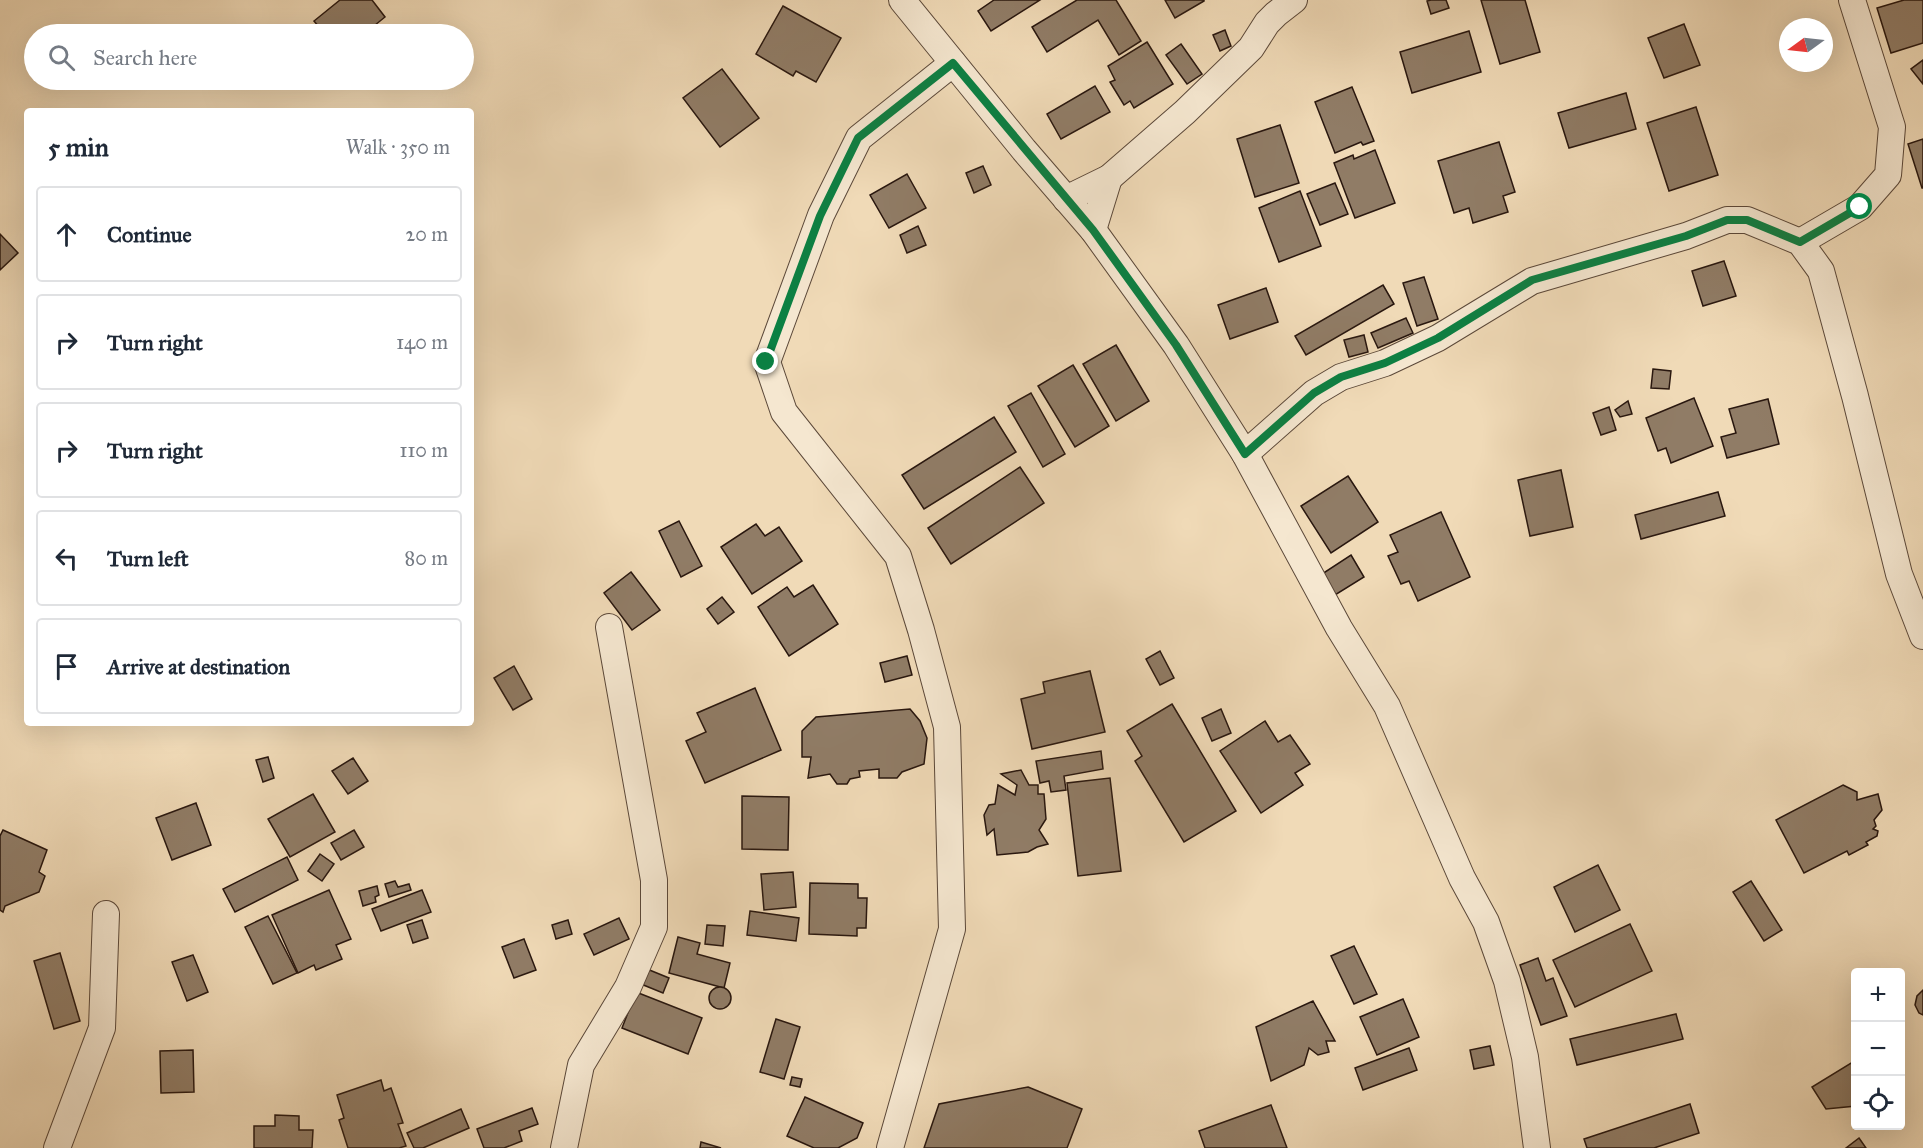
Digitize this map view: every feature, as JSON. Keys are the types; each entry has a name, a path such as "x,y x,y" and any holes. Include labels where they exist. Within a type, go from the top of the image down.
{"street":[{"path":"902,0 1093,230 1176,345 1245,454 1339,628 1387,706 1462,878 1486,922 1507,981 1525,1057 1537,1148"},
{"path":"1066,199 1109,178 1185,112 1251,48 1267,23 1294,0"},
{"path":"1800,242 1860,207 1888,175 1892,127 1852,0"},
{"path":"890,1148 952,929 946,727 921,630 898,556 784,412 766,362 820,216 858,138 953,63"},
{"path":"1093,230 1109,178"},
{"path":"1245,454 1314,393 1341,377 1385,363 1438,338 1532,280 1686,236 1727,220 1747,220 1800,242 1821,270 1899,574 1923,636"},
{"path":"564,1148 581,1065 628,987 654,927 654,880 609,627"},
{"path":"57,1148 102,1028 106,914"}],"building":[{"path":"340,0 372,0 385,17 376,24 317,24 314,21"},
{"path":"994,0 1040,0 991,31 978,11"},
{"path":"1077,0 1116,0 1141,41 1119,55 1098,20 1047,52 1032,27"},
{"path":"1165,0 1204,0 1204,1 1175,18"},
{"path":"1446,0 1449,8 1431,14 1427,1"},
{"path":"1481,0 1525,0 1540,52 1500,64"},
{"path":"1904,0 1923,0 1923,43 1891,53 1877,8"},
{"path":"783,6 841,38 816,82 796,71 793,76 756,54"},
{"path":"1684,24 1700,65 1664,78 1648,38"},
{"path":"1225,30 1231,46 1220,51 1213,35"},
{"path":"1469,31 1481,72 1412,93 1400,52"},
{"path":"1147,42 1173,84 1134,108 1130,101 1124,105 1110,82 1115,80 1108,66"},
{"path":"1181,44 1202,74 1187,84 1166,55"},
{"path":"1923,60 1923,84 1911,69"},
{"path":"722,69 759,118 720,147 683,98"},
{"path":"1095,86 1110,112 1061,139 1047,114"},
{"path":"1352,87 1374,141 1363,145 1361,142 1335,153 1315,102"},
{"path":"1626,93 1636,129 1569,148 1558,113"},
{"path":"1696,107 1718,175 1669,191 1647,123"},
{"path":"1280,125 1299,183 1255,197 1237,139"},
{"path":"1923,139 1923,188 1922,188 1908,144"},
{"path":"1499,142 1515,192 1503,196 1508,212 1473,223 1469,208 1454,213 1438,161"},
{"path":"1375,150 1395,203 1355,218 1334,163 1353,155 1354,159"},
{"path":"983,166 991,185 974,193 966,173"},
{"path":"907,174 926,208 889,228 870,195"},
{"path":"1335,183 1348,214 1320,225 1307,194"},
{"path":"1300,191 1321,246 1279,262 1259,208"},
{"path":"918,226 926,245 907,253 900,235"},
{"path":"0,234 18,253 0,270"},
{"path":"1724,261 1736,296 1703,306 1692,271"},
{"path":"1424,277 1438,319 1417,326 1403,283"},
{"path":"1383,285 1394,304 1306,355 1295,336"},
{"path":"1266,288 1278,322 1230,339 1218,305"},
{"path":"1406,318 1413,333 1378,348 1371,333"},
{"path":"1364,335 1368,352 1349,357 1344,340"},
{"path":"1116,345 1149,401 1116,421 1083,364"},
{"path":"1073,365 1109,426 1075,447 1038,386"},
{"path":"1653,369 1671,371 1669,389 1651,388"},
{"path":"1031,393 1065,454 1043,467 1008,406"},
{"path":"1694,398 1713,446 1671,463 1666,448 1658,451 1646,418"},
{"path":"1768,399 1779,444 1727,458 1721,437 1736,433 1729,409"},
{"path":"1628,401 1632,414 1620,417 1615,410"},
{"path":"1609,407 1616,430 1601,435 1593,413"},
{"path":"994,417 1016,452 924,509 902,475"},
{"path":"1020,467 1044,503 951,564 928,528"},
{"path":"1561,470 1573,527 1530,536 1518,480"},
{"path":"1348,476 1378,522 1331,553 1301,506"},
{"path":"1718,492 1725,516 1641,539 1635,515"},
{"path":"1441,512 1470,577 1418,601 1409,581 1401,584 1388,556 1398,552 1390,535"},
{"path":"679,521 702,566 681,577 659,531"},
{"path":"756,524 765,536 779,527 802,561 752,594 721,547"},
{"path":"1351,555 1364,577 1335,595 1322,574"},
{"path":"631,572 660,610 632,630 604,593"},
{"path":"813,585 838,624 789,656 758,607 787,587 794,597"},
{"path":"722,597 734,612 718,624 707,609"},
{"path":"1160,651 1174,678 1160,685 1146,659"},
{"path":"907,656 912,675 885,682 880,663"},
{"path":"514,666 532,699 513,710 494,678"},
{"path":"1090,671 1105,732 1032,749 1021,699 1045,693 1043,682"},
{"path":"755,688 781,750 705,783 686,741 706,732 697,713"},
{"path":"1172,704 1236,811 1184,842 1135,761 1142,756 1127,731"},
{"path":"910,709 920,721 927,738 924,764 902,772 897,778 879,778 879,769 859,771 860,777 850,779 847,784 837,784 830,774 808,778 811,757 802,757 802,731 816,717"},
{"path":"1221,709 1231,733 1212,741 1202,718"},
{"path":"1265,721 1278,742 1290,735 1310,764 1295,773 1303,785 1261,813 1220,751"},
{"path":"1101,751 1103,769 1064,776 1066,790 1051,792 1049,781 1040,783 1036,761"},
{"path":"268,757 274,778 263,782 256,760"},
{"path":"353,758 368,781 348,794 332,771"},
{"path":"1021,770 1029,785 1038,785 1038,794 1044,794 1046,819 1039,830 1048,844 1028,852 997,855 994,829 987,835 984,815 989,805 995,804 998,785 1015,795 1017,785 1001,774"},
{"path":"1110,778 1121,871 1078,876 1067,783"},
{"path":"1843,785 1857,792 1857,800 1878,794 1882,810 1874,820 1876,826 1873,829 1878,831 1877,836 1866,842 1868,845 1849,855 1847,851 1804,873 1776,820"},
{"path":"313,794 335,832 290,857 268,819"},
{"path":"742,796 789,797 788,850 742,849"},
{"path":"196,803 211,845 172,860 156,818"},
{"path":"3,830 47,850 39,872 45,876 39,892 5,906 3,912 0,910 0,836"},
{"path":"354,830 364,847 341,860 331,843"},
{"path":"320,854 334,864 322,881 308,871"},
{"path":"287,857 298,880 235,912 223,889"},
{"path":"1598,865 1620,910 1575,932 1554,887"},
{"path":"793,872 796,907 764,910 761,874"},
{"path":"395,881 398,887 409,884 411,890 389,897 385,884"},
{"path":"1751,881 1782,930 1764,941 1733,892"},
{"path":"810,883 858,884 858,898 867,898 866,928 857,928 857,936 809,934"},
{"path":"377,886 379,895 375,897 376,902 363,906 359,891"},
{"path":"329,890 351,939 336,945 342,959 316,970 314,965 298,973 272,915"},
{"path":"422,890 431,912 381,931 372,909"},
{"path":"750,911 799,918 796,941 747,935"},
{"path":"268,916 297,973 273,984 245,927"},
{"path":"619,918 629,939 594,955 584,934"},
{"path":"422,920 428,938 413,943 407,925"},
{"path":"568,920 572,934 556,939 552,925"},
{"path":"1630,924 1652,971 1575,1007 1553,960"},
{"path":"707,925 725,926 723,946 705,944"},
{"path":"678,937 700,943 697,954 730,963 724,988 669,973"},
{"path":"524,939 536,970 514,978 502,947"},
{"path":"1354,946 1377,994 1354,1004 1331,956"},
{"path":"60,953 80,1021 54,1029 34,961"},
{"path":"193,955 208,992 187,1001 172,962"},
{"path":"1538,958 1546,981 1553,978 1567,1016 1541,1025 1520,965"},
{"path":"647,969 669,978 663,993 641,984"},
{"path":"720,987 730,994 731,998 724,1008 720,1009 710,1002 709,998 716,988"},
{"path":"1923,990 1923,1015 1919,1013 1915,1005 1917,996"},
{"path":"636,992 702,1018 688,1054 622,1028"},
{"path":"1403,999 1419,1037 1377,1055 1360,1017"},
{"path":"1313,1001 1335,1041 1326,1041 1329,1052 1318,1055 1309,1048 1304,1065 1271,1081 1256,1027"},
{"path":"1676,1014 1683,1039 1577,1065 1570,1039"},
{"path":"776,1019 800,1027 784,1079 760,1072"},
{"path":"1490,1046 1494,1065 1474,1069 1470,1050"},
{"path":"1409,1048 1417,1070 1363,1090 1355,1068"},
{"path":"193,1050 194,1092 161,1093 160,1051"},
{"path":"1851,1063 1851,1106 1826,1109 1812,1087"},
{"path":"792,1077 802,1079 800,1087 790,1085"},
{"path":"381,1080 384,1091 391,1088 403,1123 398,1124 406,1146 348,1148 339,1120 344,1118 337,1095"},
{"path":"1028,1087 1082,1109 1067,1148 924,1148 939,1104"},
{"path":"805,1097 863,1123 857,1138 838,1148 814,1148 787,1136"},
{"path":"1690,1104 1699,1133 1654,1148 1587,1148 1584,1139"},
{"path":"1271,1105 1287,1148 1205,1148 1199,1131"},
{"path":"532,1108 538,1124 519,1131 522,1141 504,1148 484,1148 477,1129"},
{"path":"461,1109 469,1128 423,1148 414,1148 407,1133"},
{"path":"275,1115 299,1116 299,1130 313,1130 312,1148 254,1148 254,1126 275,1126"},
{"path":"1859,1138 1866,1148 1846,1148"},
{"path":"701,1142 721,1148 700,1148"}],"route":[{"path":"766,362 820,216 858,138 953,63 1093,230 1176,345 1245,454 1314,393 1341,377 1385,363 1438,338 1532,280 1686,236 1727,220 1747,220 1800,242 1860,207"}]}
